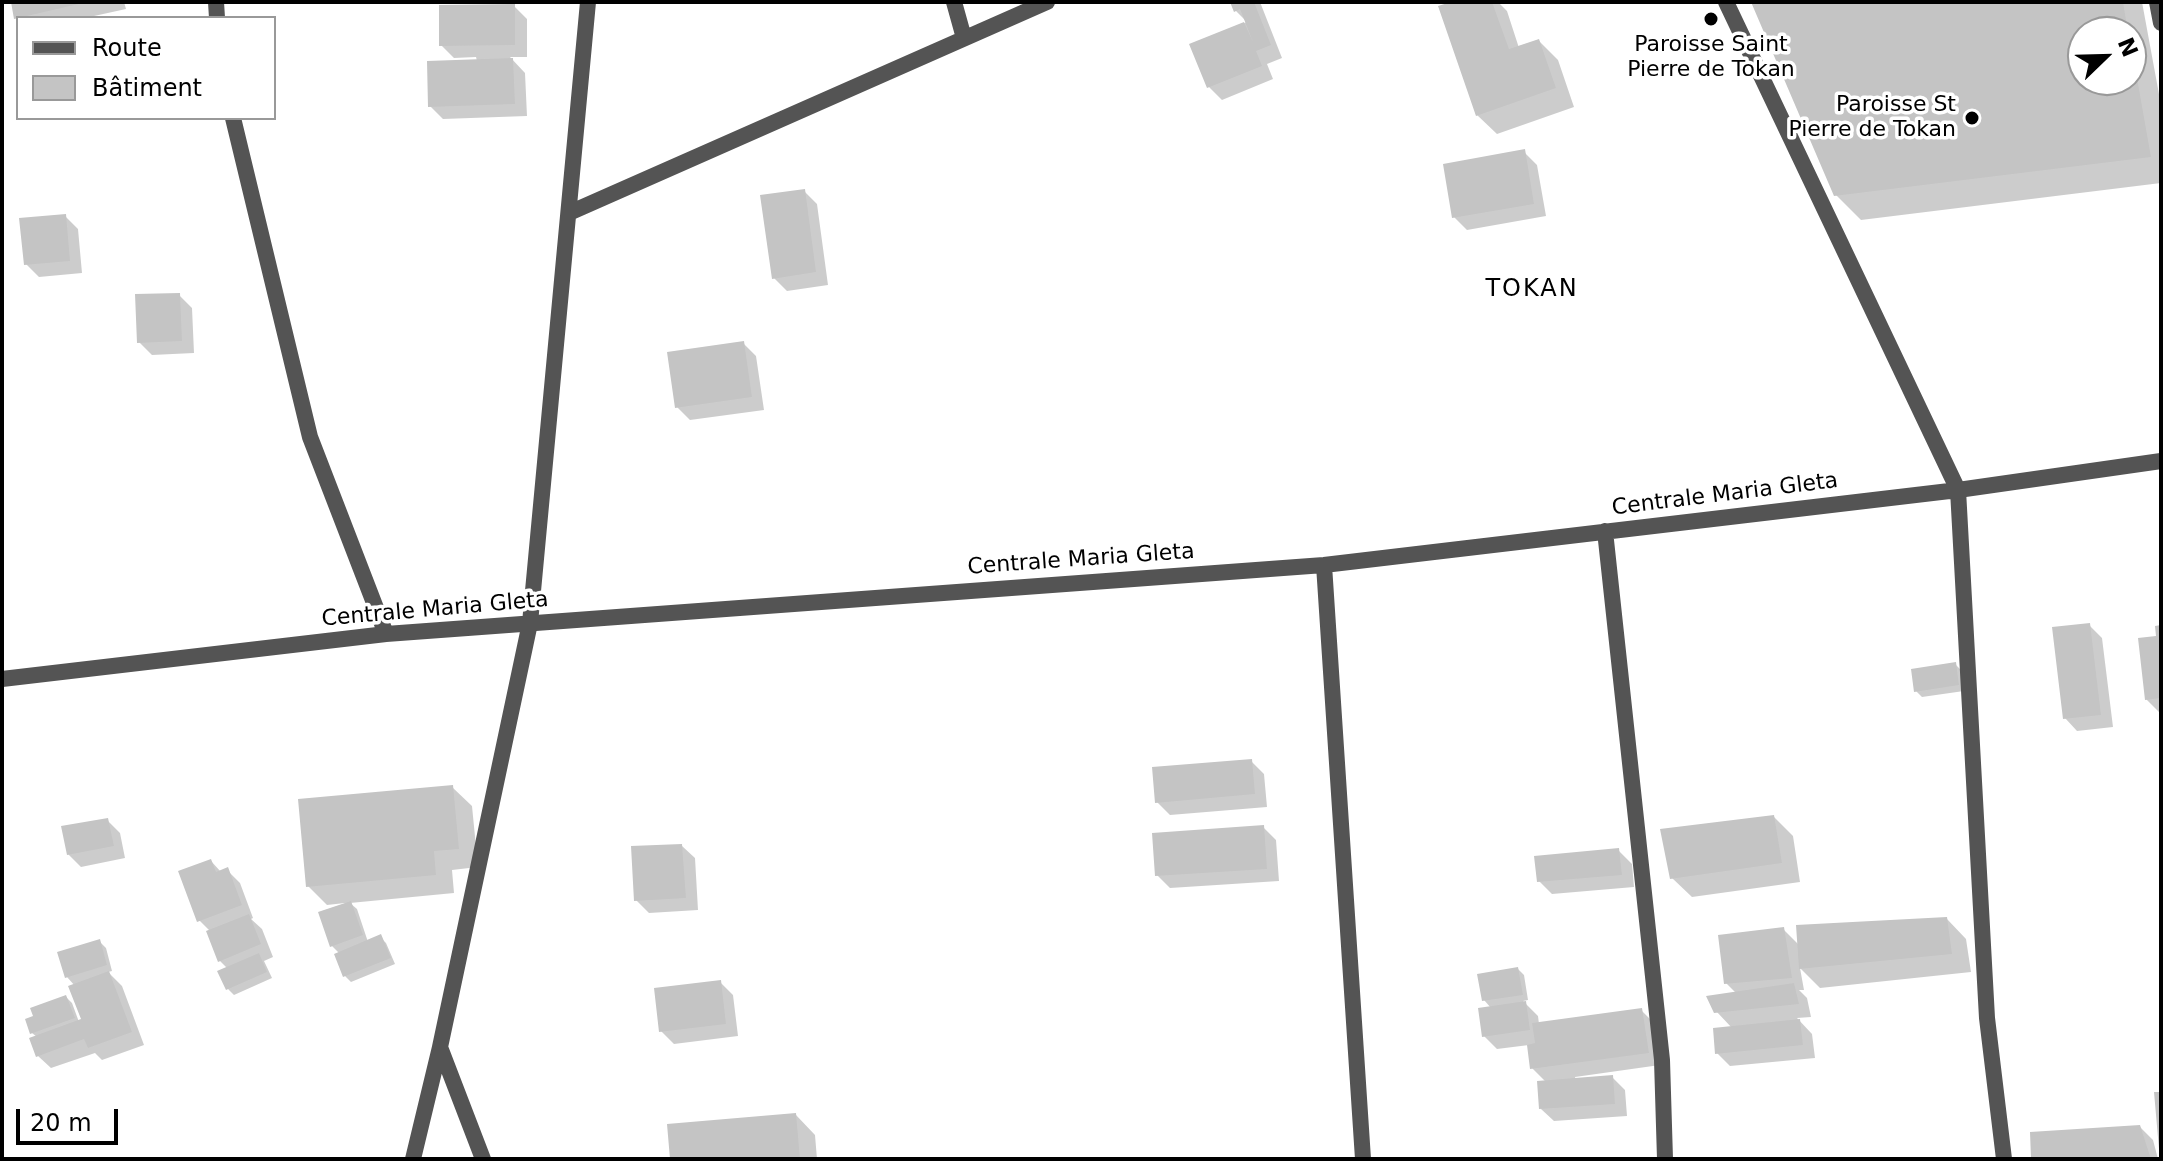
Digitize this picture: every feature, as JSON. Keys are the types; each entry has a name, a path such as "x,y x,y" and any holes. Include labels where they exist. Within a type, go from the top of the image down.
{"street":[{"path":"413,1159 440,1047 530,623 588,2"},
{"path":"954,2 964,38"},
{"path":"569,213 1047,2"},
{"path":"1726,2 1958,490 1987,1018 2004,1159"},
{"path":"2157,2 2161,23"},
{"path":"233,120 310,437 386,634"},
{"name":"Centrale Maria Gleta","path":"2,679 386,634 1324,565 1958,490 2161,461"},
{"path":"1605,531 1662,1060 1665,1159"},
{"path":"1324,565 1363,1159"},
{"path":"440,1047 483,1159"}],"building":[{"path":"11,2 83,2 16,16 14,19"},
{"path":"1230,2 1254,2 1271,45 1256,51 1262,66 1207,88 1189,44 1244,22 1253,42 1240,9 1234,12"},
{"path":"1451,2 1492,2 1509,49 1539,39 1556,88 1476,116 1438,6"},
{"name":"Paroisse St Pierre de Tokan","path":"1751,2 2123,2 2125,16 2067,16 2067,96 2140,96 2151,157 1834,196"},
{"path":"515,4 515,45 439,46 439,5"},
{"path":"513,58 515,104 428,107 427,61"},
{"path":"1525,149 1534,204 1452,218 1443,164"},
{"path":"805,189 816,272 772,279 760,195"},
{"path":"66,214 70,261 24,265 19,218"},
{"path":"180,293 182,341 137,343 135,294"},
{"path":"744,341 752,397 675,408 667,352"},
{"path":"2090,623 2101,715 2063,719 2052,627"},
{"path":"2161,625 2161,698 2145,700 2138,638 2156,636 2155,626"},
{"path":"1956,662 1959,685 1914,692 1911,669"},
{"path":"1252,759 1255,794 1155,803 1152,767"},
{"path":"453,785 459,849 434,851 436,875 306,887 298,799"},
{"path":"1774,815 1782,863 1670,879 1660,829"},
{"path":"108,818 114,846 67,855 61,826"},
{"path":"1264,825 1267,869 1155,876 1152,833"},
{"path":"682,844 686,898 634,901 631,846"},
{"path":"1619,848 1622,875 1537,882 1534,856"},
{"path":"211,859 216,872 228,867 242,905 197,922 178,871"},
{"path":"351,901 363,935 330,947 318,912"},
{"path":"249,914 261,944 218,962 206,931"},
{"path":"1947,917 1952,954 1799,969 1796,925"},
{"path":"1784,927 1792,978 1724,984 1718,935"},
{"path":"381,934 391,958 343,977 334,954"},
{"path":"100,939 107,965 65,978 57,952"},
{"path":"259,953 267,972 226,990 217,971"},
{"path":"1518,967 1523,995 1482,1001 1477,974"},
{"path":"109,971 132,1032 88,1048 84,1039 36,1057 29,1038 81,1019 68,986"},
{"path":"721,980 726,1024 659,1032 654,988"},
{"path":"1794,983 1799,1004 1714,1013 1706,996"},
{"path":"66,995 75,1018 30,1034 25,1019 33,1016 30,1008"},
{"path":"1526,1001 1530,1030 1482,1037 1478,1008"},
{"path":"1642,1008 1649,1053 1530,1069 1527,1045 1535,1043 1532,1023"},
{"path":"1800,1019 1803,1045 1715,1054 1713,1028"},
{"path":"1613,1075 1615,1104 1539,1109 1537,1081"},
{"path":"2154,1092 2161,1092 2159,1149"},
{"path":"796,1113 800,1159 670,1159 667,1124"},
{"path":"2140,1125 2151,1159 2031,1159 2030,1132"}],"place":[{"name":"Paroisse Saint Pierre de Tokan","path":"1711,19"},
{"name":"Paroisse St Pierre de Tokan","path":"1972,118"}],"district":[{"name":"TOKAN","path":"1532,290"}]}
